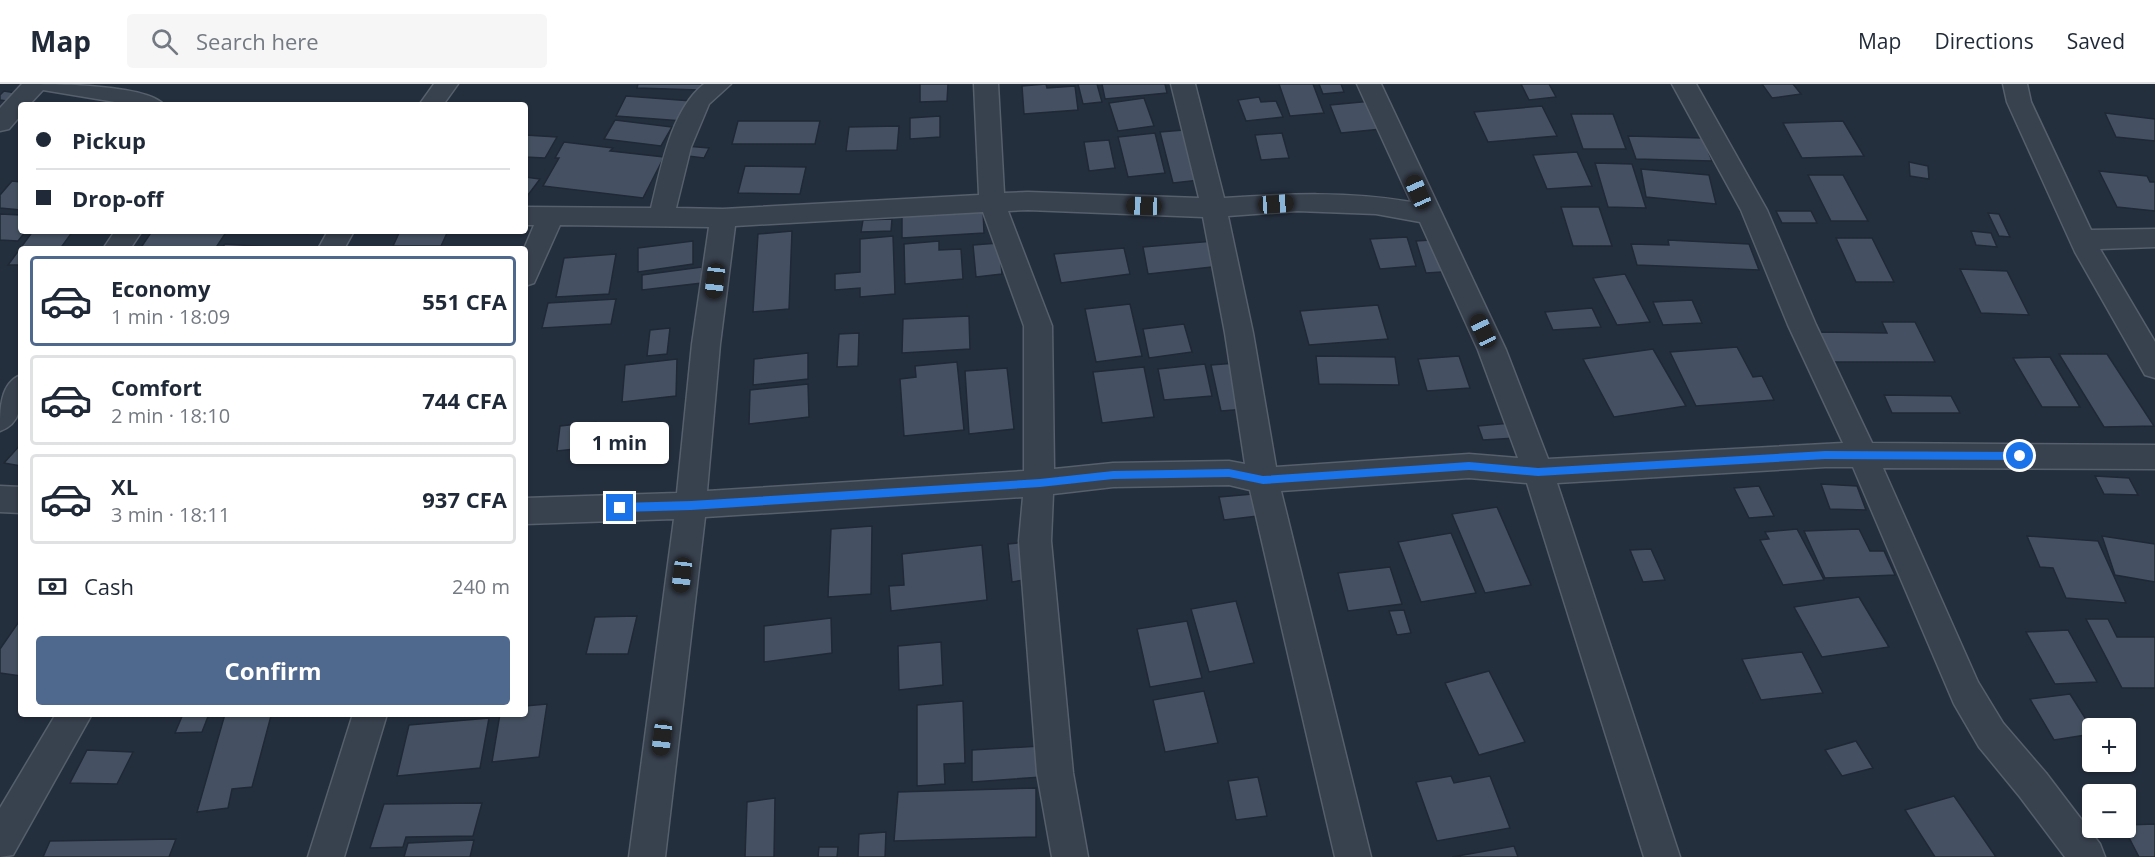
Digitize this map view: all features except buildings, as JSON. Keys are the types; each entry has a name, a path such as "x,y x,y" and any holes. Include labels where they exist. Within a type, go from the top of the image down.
{"street":[{"path":"19,102 35,84"},
{"path":"50,84 138,98 146,102"},
{"path":"432,102 446,84"},
{"path":"661,217 679,147 699,100 719,84"},
{"path":"986,84 992,202 1038,326 1040,483 1035,541 1055,773 1070,857"},
{"path":"1183,84 1214,208 1239,333 1263,480 1353,857"},
{"path":"1369,84 1492,350 1538,472 1662,857"},
{"path":"1684,84 1754,210 1802,325 1863,455 1966,693 1991,735 2033,785 2087,857"},
{"path":"2015,84 2019,102 2082,240 2155,367"},
{"path":"0,123 18,103"},
{"path":"528,216 723,218 1028,201 1214,208 1308,203 1376,205 1428,214"},
{"path":"528,269 551,217"},
{"path":"647,857 691,505 706,344 723,218"},
{"path":"2082,240 2155,238"},
{"path":"0,419 18,392"},
{"path":"528,511 691,505 1040,483 1113,475 1229,473 1263,480 1469,466 1538,472 1813,455 2155,457"},
{"path":"0,499 18,501"},
{"path":"0,842 73,717"},
{"path":"326,857 368,717"}],"route":[{"path":"620,508 1040,483 1113,475 1229,473 1263,480 1469,466 1538,472 1825,455 2020,456"}]}
